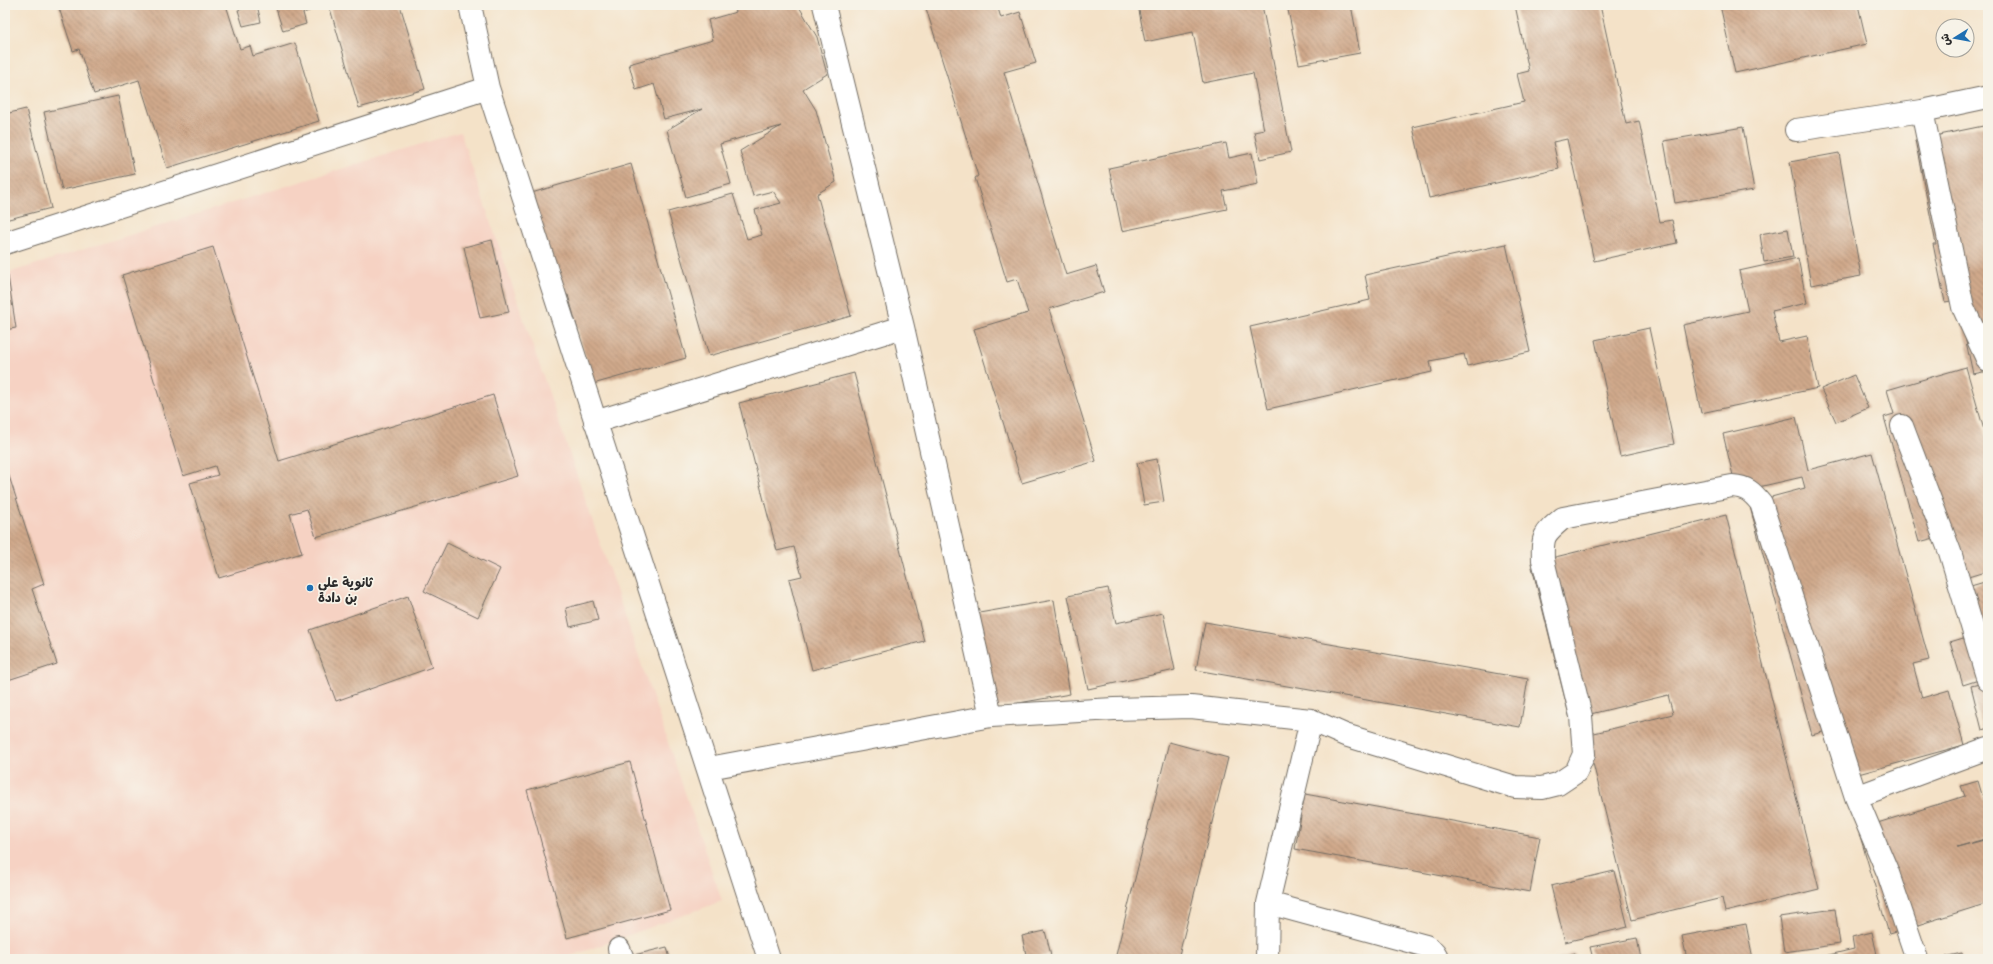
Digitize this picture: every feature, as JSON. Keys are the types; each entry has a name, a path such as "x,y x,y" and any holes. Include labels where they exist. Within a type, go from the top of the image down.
{"street":[{"path":"470,5 488,88 595,422 709,768 769,959"},
{"path":"824,5 903,327 991,716"},
{"path":"5,243 488,88"},
{"path":"1796,130 1922,111 1988,97"},
{"path":"1922,111 1963,307 1988,361"},
{"path":"595,422 903,327"},
{"path":"1902,426 1950,552 1988,680"},
{"path":"709,768 991,716 1114,709 1191,707 1311,720 1346,735 1515,787 1542,788 1558,784 1576,772 1584,754 1582,716 1543,560 1542,542 1547,531 1564,518 1712,488 1732,486 1744,487 1751,491 1761,503 1856,797 1888,873 1916,959"},
{"path":"1267,959 1268,903 1311,720"},
{"path":"1856,797 1988,748"},
{"path":"1268,903 1426,946 1434,952 1438,959"}],"shaded area":[{"name":"ثانوية علي بن دادة","path":"460,132 722,901 563,959 5,959 5,274"}],"building":[{"path":"58,5 226,5 240,49 250,46 253,56 295,43 319,121 167,168 139,80 94,94 79,49 73,51"},
{"path":"257,5 261,22 243,26 238,10"},
{"path":"275,5 327,5 303,13 306,24 283,31"},
{"path":"329,5 400,5 425,89 359,108"},
{"path":"734,5 798,5 817,37 827,74 803,89 816,110 836,182 817,194 851,316 709,356 668,212 733,194 747,239 762,235 755,210 781,203 773,191 753,196 740,151 781,126 720,144 731,184 686,197 667,130 702,109 664,119 654,84 636,90 629,64 713,40 708,20 736,12"},
{"path":"925,5 997,5 1001,18 1020,12 1036,63 1004,72 1066,275 1096,266 1104,292 1049,309 1096,461 1022,483 974,329 1028,313 1017,279 1007,282 975,178 978,176"},
{"path":"1138,5 1262,5 1291,152 1260,159 1254,132 1264,130 1253,73 1203,83 1193,32 1145,42"},
{"path":"1287,5 1351,5 1360,53 1299,64"},
{"path":"1515,5 1600,5 1626,124 1639,121 1660,222 1672,220 1677,243 1594,261 1567,139 1553,142 1559,169 1429,198 1413,127 1524,102 1517,74 1529,71"},
{"path":"1720,5 1858,5 1867,44 1735,73"},
{"path":"118,96 135,174 62,190 44,112"},
{"path":"26,109 51,208 5,220 5,114"},
{"path":"1988,125 1988,371 1973,374 1957,300 1945,302 1933,244 1936,244 1915,140"},
{"path":"1743,127 1754,190 1675,203 1664,141"},
{"path":"1226,143 1229,158 1252,153 1258,184 1223,191 1227,209 1122,231 1109,168"},
{"path":"1839,153 1861,276 1811,285 1790,162"},
{"path":"631,164 686,358 593,384 568,295 558,298 528,194"},
{"path":"1788,229 1793,257 1764,262 1760,234"},
{"path":"492,240 509,312 480,318 464,247"},
{"path":"1506,244 1530,352 1467,366 1464,354 1430,361 1432,372 1268,409 1250,327 1370,300 1365,275"},
{"path":"213,247 279,461 493,395 518,476 316,537 307,509 290,514 302,553 219,578 190,483 218,475 215,466 183,476 122,275"},
{"path":"1798,258 1807,303 1772,311 1779,342 1807,336 1818,388 1701,413 1683,325 1748,311 1739,271"},
{"path":"5,276 8,276 16,328 5,330"},
{"path":"1649,328 1674,444 1620,456 1595,340"},
{"path":"1966,367 1988,444 1988,571 1955,581 1942,536 1919,542 1884,417 1894,414 1887,390"},
{"path":"854,373 924,641 812,670 789,579 802,576 794,547 777,551 739,403"},
{"path":"1854,375 1868,408 1836,422 1821,389"},
{"path":"1796,417 1808,470 1872,453 1929,660 1913,664 1922,698 1949,690 1964,745 1840,779 1826,731 1812,735 1749,503 1805,488 1802,477 1737,492 1723,434"},
{"path":"1157,459 1164,502 1144,505 1137,463"},
{"path":"5,473 8,473 44,584 32,589 57,664 5,681"},
{"path":"1726,515 1819,889 1725,912 1722,898 1632,920 1586,735 1673,714 1668,695 1570,719 1531,563"},
{"path":"447,543 500,569 478,617 424,591"},
{"path":"1988,581 1988,677 1963,685 1950,642 1970,636 1957,590"},
{"path":"1108,588 1116,623 1163,613 1175,670 1088,689 1068,596"},
{"path":"408,596 432,667 336,701 310,630"},
{"path":"1054,600 1070,694 979,710 962,616"},
{"path":"593,601 598,620 570,627 566,608"},
{"path":"1205,622 1528,679 1520,727 1196,670"},
{"path":"1988,682 1988,728 1982,730 1971,686"},
{"path":"1169,742 1228,758 1178,959 1115,959"},
{"path":"630,762 670,910 567,938 527,790"},
{"path":"1978,781 1988,815 1988,838 1957,847 1988,839 1988,903 1889,934 1858,829 1965,796 1961,786"},
{"path":"1305,794 1540,837 1530,892 1295,849"},
{"path":"1614,871 1628,927 1565,942 1551,886"},
{"path":"1835,909 1840,944 1784,952 1779,917"},
{"path":"1746,924 1753,959 1687,959 1682,936"},
{"path":"1045,931 1051,955 1027,959 1022,936"},
{"path":"1872,932 1878,959 1812,959 1854,949 1852,937"},
{"path":"1637,938 1641,959 1593,959 1590,947"},
{"path":"667,947 670,959 622,959 622,958"},
{"path":"1575,953 1576,959 1556,959"},
{"path":"1962,953 1963,959 1939,959 1939,958"}],"place":[{"name":"ثانوية علي بن دادة","path":"310,588"}]}
